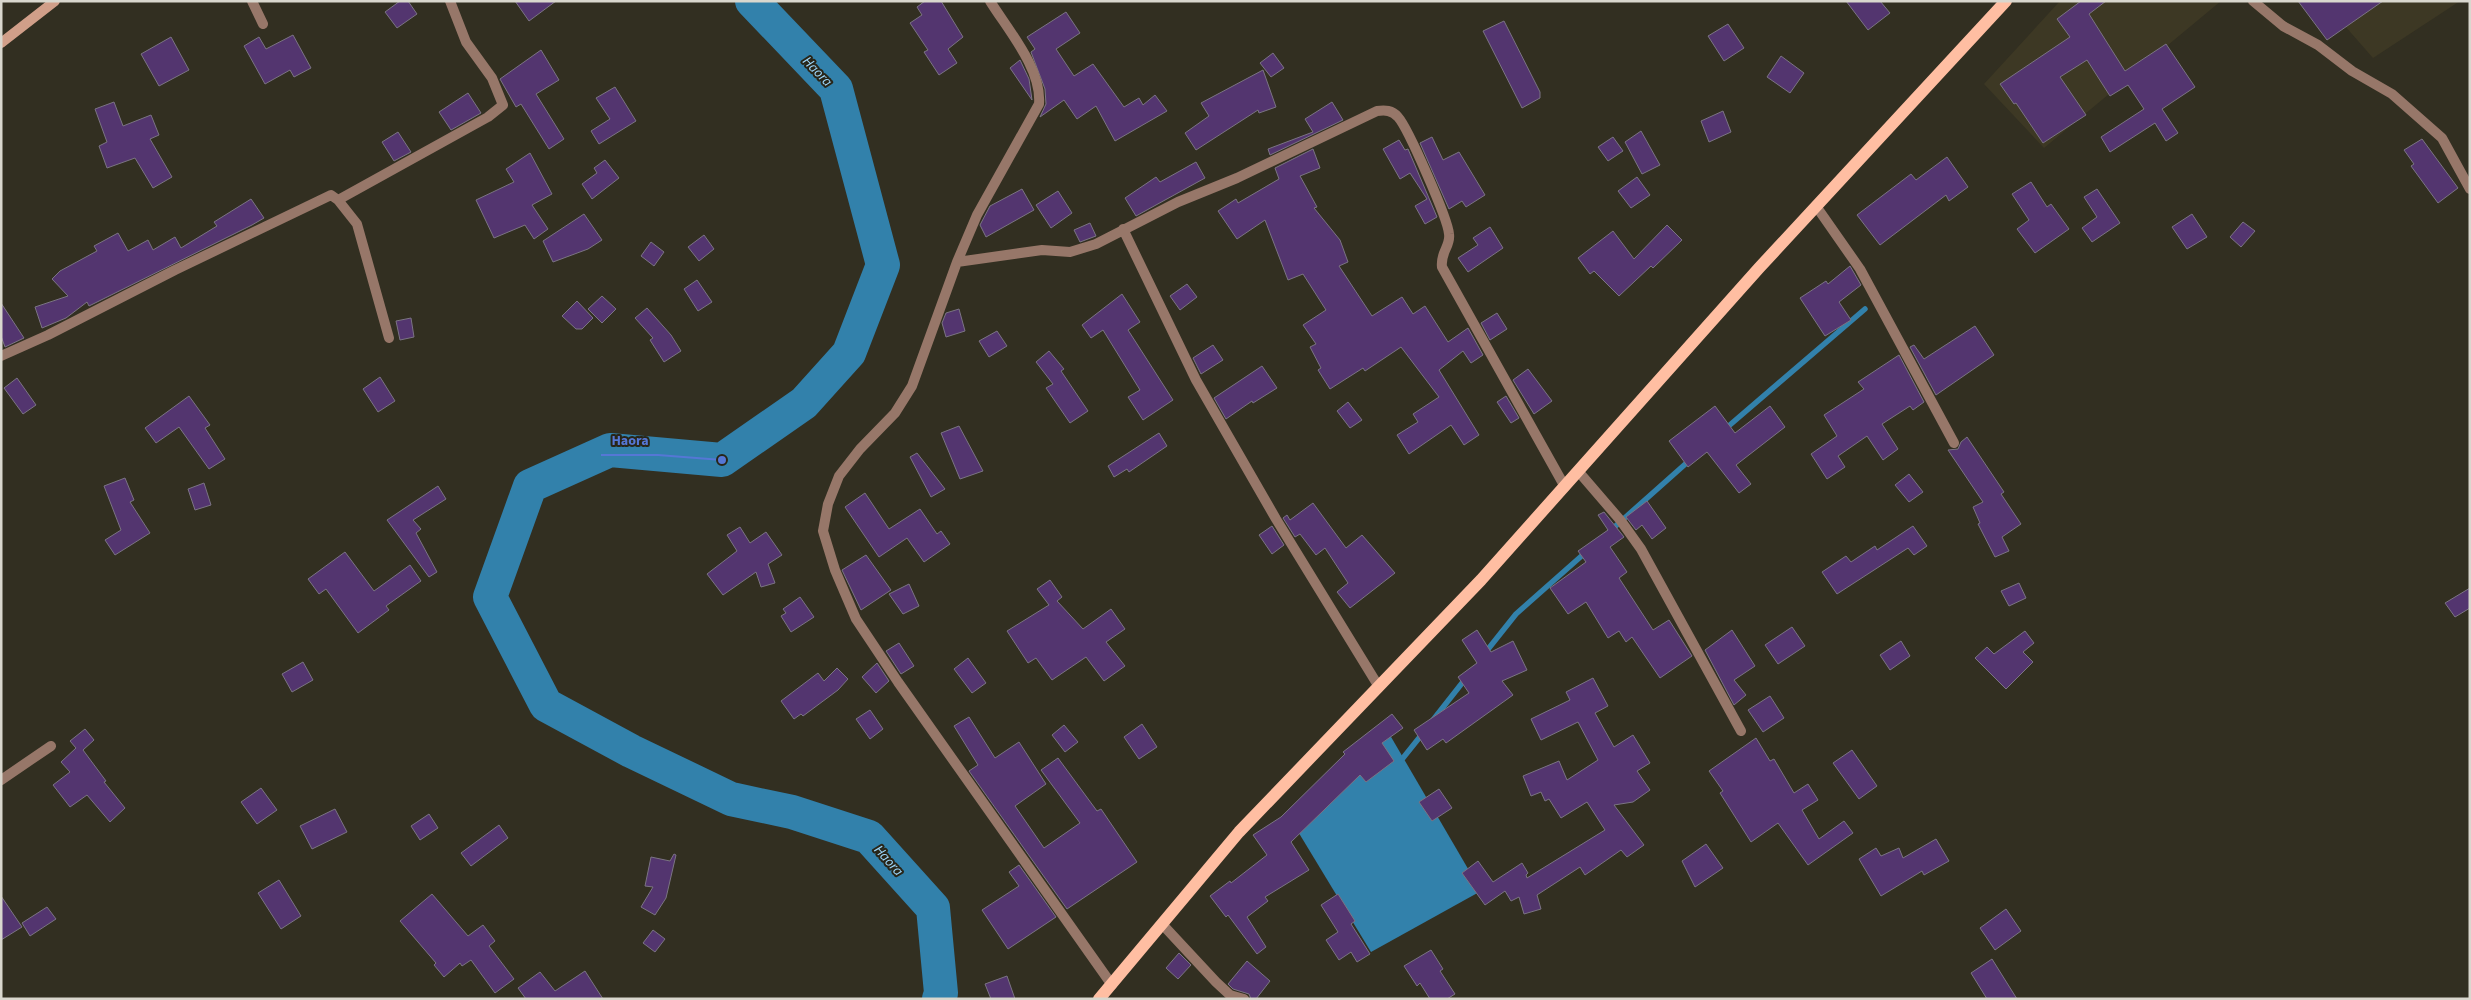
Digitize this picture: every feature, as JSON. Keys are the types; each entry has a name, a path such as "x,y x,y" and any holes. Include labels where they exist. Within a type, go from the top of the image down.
{"main road":[{"path":"1099,999 1239,832 1481,580 1816,206 2006,1"}],"street":[{"path":"1,43 56,1"},
{"path":"252,1 263,24"},
{"path":"338,200 488,117 503,105 492,78 466,42 450,1"},
{"path":"990,1 1036,75 1040,90 1039,104 977,215 957,262 912,386 895,413 860,449 839,476 828,504 823,530 834,570 856,618 914,706 1112,985"},
{"path":"2253,1 2283,26 2318,45 2352,71 2392,94 2442,138 2469,185"},
{"path":"957,262 1042,250 1070,252 1096,244 1178,202 1237,178 1376,111 1387,110 1398,117 1408,135 1446,220 1450,236 1441,256 1442,267 1565,486"},
{"path":"1,356 48,335 175,270 331,195 338,200 357,224 389,338"},
{"path":"1816,206 1860,269 1954,443"},
{"path":"1123,229 1196,380 1276,519 1379,687"},
{"path":"1578,471 1621,521 1641,549 1741,731"},
{"path":"1,780 51,746"},
{"path":"1162,924 1230,995 1244,999"}],"shaded area":[{"path":"2060,1 2221,1 2044,148 1984,84"},
{"path":"2323,1 2460,1 2373,58"}],"water":[{"path":"1387,730 1481,891 1371,952 1294,825"}],"building":[{"path":"400,1 408,1 417,14 397,28 385,12"},
{"path":"515,1 556,1 529,21"},
{"path":"925,1 941,1 963,37 948,49 957,63 939,75 924,52 928,50 910,23 922,15 917,7"},
{"path":"1846,1 1880,1 1890,13 1868,30"},
{"path":"2081,1 2106,1 2089,14 2125,71 2166,44 2195,87 2162,109 2178,133 2166,141 2155,123 2110,152 2101,137 2144,109 2128,85 2110,96 2087,60 2060,77 2086,115 2043,143 2016,103 2014,104 2000,84 2070,37 2057,19"},
{"path":"2298,1 2383,1 2327,40"},
{"path":"1066,12 1080,33 1056,49 1074,76 1093,64 1124,107 1139,98 1143,105 1155,95 1167,111 1115,141 1096,106 1077,119 1064,100 1040,117 1046,104 1045,89 1031,52 1035,49 1027,37"},
{"path":"1504,21 1540,92 1540,98 1522,108 1483,31"},
{"path":"1728,24 1744,48 1724,61 1708,36"},
{"path":"293,35 311,68 294,77 290,70 265,84 244,46 259,37 266,49"},
{"path":"171,37 189,70 159,86 141,54"},
{"path":"541,50 559,80 536,94 564,139 549,149 521,104 516,107 500,79"},
{"path":"1273,53 1284,68 1271,77 1260,63"},
{"path":"1781,56 1804,73 1790,93 1767,77"},
{"path":"1020,60 1029,79 1032,100 1010,68"},
{"path":"1263,70 1276,107 1259,113 1258,110 1196,150 1185,133 1209,116 1201,103"},
{"path":"615,87 636,121 599,144 591,131 610,119 596,98"},
{"path":"468,93 481,113 451,130 439,112"},
{"path":"114,102 123,126 151,115 159,135 150,139 172,177 153,188 135,158 107,168 99,146 107,142 95,109"},
{"path":"1332,102 1343,120 1270,155 1268,149 1313,132 1305,119"},
{"path":"1723,111 1731,132 1709,142 1701,121"},
{"path":"1641,131 1660,165 1642,174 1625,142"},
{"path":"398,132 411,152 394,161 382,142"},
{"path":"1432,137 1443,160 1459,152 1485,195 1466,207 1462,201 1449,209 1420,143"},
{"path":"1613,137 1623,151 1608,161 1598,147"},
{"path":"2422,139 2458,188 2438,203 2411,166 2414,164 2404,150"},
{"path":"1399,140 1405,150 1408,149 1437,217 1425,224 1415,206 1427,199 1410,173 1400,179 1383,149"},
{"path":"1313,149 1320,168 1300,176 1317,207 1314,208 1340,240 1348,262 1339,266 1372,316 1402,297 1413,314 1425,306 1448,342 1468,328 1483,355 1471,363 1463,351 1439,370 1479,435 1464,445 1451,425 1409,454 1397,435 1418,422 1413,414 1439,397 1401,347 1365,371 1363,368 1330,389 1318,370 1321,368 1310,347 1316,344 1303,325 1326,310 1303,274 1288,280 1265,220 1237,239 1218,211 1236,199 1238,203 1279,179 1275,168"},
{"path":"530,153 552,194 532,205 548,229 534,239 525,225 494,238 476,200 514,182 506,169"},
{"path":"1947,157 1968,187 1949,201 1946,195 1880,245 1857,215 1911,174 1916,180"},
{"path":"605,160 619,178 592,199 582,184 597,173 594,168"},
{"path":"1196,162 1205,178 1136,216 1125,198 1156,177 1160,182"},
{"path":"1637,177 1650,195 1631,208 1618,191"},
{"path":"2031,182 2047,207 2051,204 2069,229 2035,253 2017,229 2029,220 2012,194"},
{"path":"1022,189 1034,210 986,237 980,225 990,206"},
{"path":"2097,189 2120,223 2092,242 2082,228 2097,217 2084,197"},
{"path":"1058,191 1072,213 1051,228 1036,205"},
{"path":"251,199 264,218 89,306 87,302 66,318 42,328 35,307 68,296 52,279 60,271 97,251 94,246 118,233 128,251 148,240 153,250 175,237 181,248 217,226 214,222"},
{"path":"584,214 602,240 588,249 553,262 543,241"},
{"path":"2192,214 2207,237 2187,249 2172,227"},
{"path":"2243,222 2255,231 2241,247 2230,237"},
{"path":"1090,223 1096,236 1080,242 1074,230"},
{"path":"1667,225 1682,240 1653,268 1651,266 1619,296 1594,271 1590,274 1578,258 1613,231 1634,259"},
{"path":"1490,227 1503,248 1468,272 1458,258 1478,245 1473,238"},
{"path":"704,235 714,249 699,261 688,247"},
{"path":"651,242 664,252 654,266 641,256"},
{"path":"1850,266 1861,285 1839,302 1851,320 1825,336 1800,298 1826,281 1828,284"},
{"path":"697,280 712,302 698,311 684,289"},
{"path":"1187,284 1197,297 1180,310 1170,296"},
{"path":"1122,294 1140,322 1128,330 1173,400 1143,420 1128,397 1140,390 1103,330 1091,338 1082,325"},
{"path":"602,296 616,309 602,323 588,309"},
{"path":"577,301 593,318 582,329 576,329 562,316"},
{"path":"1,303 24,338 5,347 1,336"},
{"path":"647,308 671,335 681,351 664,362 650,340 653,338 635,318"},
{"path":"959,309 965,331 946,337 942,323 946,313"},
{"path":"1497,313 1507,329 1490,340 1481,323"},
{"path":"411,318 414,337 400,340 396,321"},
{"path":"1975,326 1994,355 1936,395 1910,347 1914,345 1924,359"},
{"path":"997,331 1007,346 989,357 979,341"},
{"path":"1213,345 1223,360 1201,374 1193,358"},
{"path":"1049,351 1064,369 1061,371 1088,411 1070,423 1046,388 1053,384 1036,362"},
{"path":"1899,355 1924,402 1913,410 1910,406 1882,424 1898,449 1883,460 1867,436 1838,456 1845,467 1827,479 1811,454 1837,436 1824,415 1864,389 1858,382"},
{"path":"1262,366 1277,388 1253,403 1252,401 1226,419 1214,398"},
{"path":"1528,369 1552,401 1534,414 1513,380"},
{"path":"380,377 395,401 378,412 363,389"},
{"path":"17,378 36,405 23,414 4,388"},
{"path":"189,396 210,425 205,428 225,459 209,469 179,427 156,443 145,428"},
{"path":"1506,396 1519,418 1511,423 1497,402"},
{"path":"1348,402 1362,420 1350,428 1337,411"},
{"path":"1715,406 1735,433 1770,406 1785,427 1736,465 1751,484 1739,493 1707,452 1688,467 1669,441"},
{"path":"959,426 983,471 960,479 941,433"},
{"path":"1159,433 1167,446 1129,472 1127,469 1114,477 1108,466"},
{"path":"1967,437 2004,492 2001,494 2021,524 2002,537 2009,551 1995,557 1978,524 1980,523 1973,507 1983,502 1948,450 1958,449 1961,442"},
{"path":"917,453 945,489 931,497 910,457"},
{"path":"1909,474 1923,492 1909,502 1895,485"},
{"path":"125,478 134,500 130,502 150,533 115,555 105,540 121,530 104,486"},
{"path":"204,483 211,505 195,510 188,489"},
{"path":"438,486 446,499 413,520 421,529 416,533 437,572 429,577 387,520"},
{"path":"865,493 889,529 920,509 937,534 941,531 950,544 924,562 907,538 879,557 845,507"},
{"path":"1647,501 1666,528 1652,539 1642,525 1636,530 1626,517"},
{"path":"1313,503 1346,548 1362,535 1395,573 1350,608 1337,592 1348,583 1325,548 1316,555 1300,534 1295,537 1283,518 1287,515 1290,520"},
{"path":"1604,512 1624,537 1610,547 1627,572 1619,578 1653,630 1669,620 1692,656 1660,678 1632,637 1626,642 1619,631 1608,638 1586,602 1568,614 1550,588 1586,562 1578,551 1608,530 1598,515"},
{"path":"1272,526 1284,545 1272,554 1259,535"},
{"path":"1913,526 1927,546 1914,555 1908,548 1837,594 1822,572 1846,556 1851,562 1875,546 1877,550"},
{"path":"740,527 750,543 766,532 782,555 768,564 775,583 761,587 756,572 723,595 707,574 737,551 727,535"},
{"path":"345,552 374,591 410,565 421,581 386,606 389,610 358,633 326,589 319,594 308,579"},
{"path":"866,555 891,590 861,610 842,570"},
{"path":"1050,580 1062,597 1057,601 1083,629 1111,609 1125,629 1106,642 1125,666 1104,681 1086,657 1052,680 1036,658 1028,663 1007,631 1049,605 1037,589"},
{"path":"2019,583 2026,598 2009,606 2001,591"},
{"path":"909,584 919,606 903,614 889,594"},
{"path":"2470,588 2470,608 2455,617 2445,603"},
{"path":"800,597 814,617 791,632 781,616 786,613 783,609"},
{"path":"1792,627 1805,646 1778,664 1765,645"},
{"path":"1477,630 1491,652 1513,641 1527,670 1502,681 1513,695 1446,743 1443,739 1427,750 1414,730 1469,693 1458,677 1477,663 1462,640"},
{"path":"1732,630 1755,666 1734,680 1746,695 1734,705 1705,650"},
{"path":"2025,631 2034,643 2023,652 2033,662 2006,689 1975,658 1987,647 1994,654"},
{"path":"1901,641 1910,656 1890,670 1880,655"},
{"path":"899,643 914,666 901,674 886,651"},
{"path":"968,658 986,683 972,693 954,669"},
{"path":"303,662 313,680 292,692 282,674"},
{"path":"877,663 889,681 876,693 862,677"},
{"path":"837,668 848,679 838,690 803,716 801,714 794,719 781,701 818,673 824,681"},
{"path":"1593,678 1608,706 1595,713 1614,747 1633,735 1650,763 1637,771 1650,790 1633,802 1614,805 1644,845 1627,857 1621,850 1585,875 1580,867 1537,895 1541,909 1524,914 1519,897 1511,901 1505,891 1485,905 1462,873 1478,861 1493,882 1522,863 1528,873 1526,875 1527,878 1605,830 1587,802 1561,818 1549,799 1545,801 1541,792 1531,796 1523,776 1559,761 1567,780 1598,760 1578,722 1541,740 1531,719 1570,700 1566,692"},
{"path":"1770,696 1784,718 1763,732 1748,710"},
{"path":"870,710 883,729 870,739 856,719"},
{"path":"1392,714 1403,728 1382,743 1394,761 1366,782 1360,775 1291,842 1309,870 1265,897 1268,901 1247,917 1266,947 1257,954 1228,915 1226,917 1210,896 1230,881 1231,883 1267,855 1253,835 1281,817 1345,754 1343,752"},
{"path":"969,717 995,758 1019,742 1046,784 1015,806 1044,848 1080,823 1041,770 1058,758 1097,811 1101,809 1137,862 1067,909 969,771 978,765 954,726"},
{"path":"1142,724 1157,747 1139,759 1124,737"},
{"path":"1064,725 1078,742 1065,752 1052,735"},
{"path":"85,729 94,740 83,750 106,781 104,782 125,808 110,822 87,795 70,807 53,785 70,772 61,762 76,748 70,741"},
{"path":"1756,738 1770,761 1774,759 1794,793 1808,784 1818,800 1802,810 1819,839 1844,821 1853,833 1808,865 1778,823 1751,842 1720,793 1723,791 1709,771"},
{"path":"1852,750 1877,786 1859,799 1833,763"},
{"path":"261,788 277,810 257,824 241,802"},
{"path":"1439,789 1452,808 1432,821 1419,802"},
{"path":"335,809 347,832 312,849 300,826"},
{"path":"429,814 438,828 420,840 411,826"},
{"path":"499,825 508,838 471,866 461,853"},
{"path":"1936,839 1949,861 1924,875 1922,871 1881,896 1859,859 1876,848 1881,856 1899,848 1903,858"},
{"path":"1706,844 1723,868 1695,887 1682,861"},
{"path":"674,854 676,855 666,898 655,915 641,907 653,887 645,886 651,857 670,861"},
{"path":"1019,865 1056,917 1008,949 982,910 1019,886 1009,872"},
{"path":"279,880 301,916 281,929 258,893"},
{"path":"432,894 468,936 483,925 495,941 489,946 514,979 495,993 471,960 462,966 460,963 444,977 434,965 436,963 400,921"},
{"path":"1338,894 1355,921 1351,924 1370,954 1357,962 1351,952 1339,960 1326,940 1338,932 1321,905"},
{"path":"1,896 22,927 1,940"},
{"path":"47,907 56,919 30,936 22,923"},
{"path":"2006,909 2021,931 1995,950 1980,928"},
{"path":"653,930 665,939 655,952 643,943"},
{"path":"1431,950 1443,969 1440,971 1455,994 1447,999 1430,999 1420,983 1417,986 1404,966"},
{"path":"1179,953 1191,965 1178,979 1166,968"},
{"path":"1992,959 2017,999 1987,999 1971,973"},
{"path":"1247,961 1270,981 1256,999 1251,999 1249,994 1233,989 1228,984"},
{"path":"585,971 603,999 526,999 518,988 540,972 555,991"},
{"path":"1007,976 1015,999 991,999 985,984"}],"waterway":[{"name":"Haora","path":"752,1 836,89 883,265 849,353 804,403 722,460 610,450 530,486 490,597 546,705 631,751 731,799 792,812 869,837 933,908 941,993 939,999"},
{"path":"1724,430 1865,309"},
{"path":"1610,531 1691,459"},
{"path":"1485,653 1516,614 1586,552"},
{"path":"1433,720 1466,678"},
{"path":"1403,758 1423,733"}],"place":[{"name":"Haora","path":"722,460"}]}
